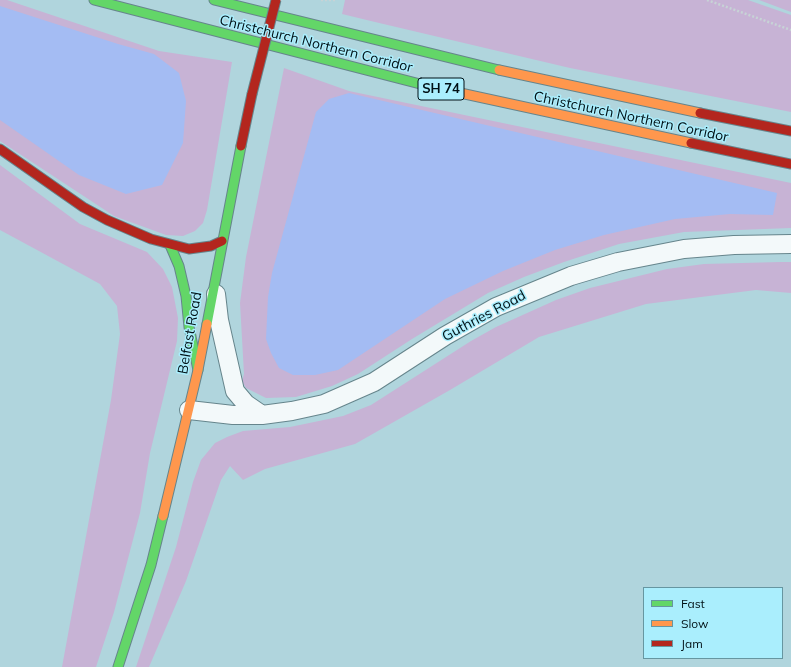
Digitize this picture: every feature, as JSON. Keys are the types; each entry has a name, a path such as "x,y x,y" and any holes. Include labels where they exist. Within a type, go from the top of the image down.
{"main road":[{"name":"Christchurch Northern Corridor","path":"94,0 398,79 617,128 791,164"},
{"name":"Christchurch Northern Corridor","path":"214,0 501,70 630,99 791,131"},
{"name":"Belfast Road","path":"118,667 168,503 190,410 252,94 276,0"},
{"path":"0,149 62,193 107,220 151,239 188,249 211,246 222,241"},
{"path":"170,245 179,266 186,296 189,327 198,370"}],"street":[{"name":"Guthries Road","path":"190,410 233,415 262,415 292,411 324,404 358,391 445,336 496,307 546,285 595,268 684,249 742,245 791,244"},
{"path":"215,277 219,320 235,392 246,404 262,415"}],"path":[{"path":"321,0 335,0"},
{"path":"707,0 791,30"}],"shaded area":[{"path":"0,0 7,0 159,51 232,62 207,210 203,223 195,231 183,236 166,235 114,216 0,141"},
{"path":"345,0 748,0 791,15 791,112 570,68 342,14"},
{"path":"759,0 791,0 791,12"},
{"path":"284,68 349,91 791,183 791,228 684,232 619,244 564,262 524,277 488,293 358,374 332,386 296,397 266,398 246,388 242,381 244,374 240,303 246,257"},
{"path":"0,165 80,224 147,252 163,269 172,287 178,318 177,341 150,453 140,513 114,612 96,667 62,667 111,400 120,334 117,306 100,284 0,230"},
{"path":"791,262 791,293 756,290 646,304 539,337 355,444 265,469 243,480 230,466 221,480 186,581 149,667 136,667 176,547 193,482 201,460 215,443 243,431 290,427 343,416 371,405 471,341 496,327 556,300 590,288 667,269 704,264"}],"water":[{"path":"0,6 154,54 179,73 186,101 183,143 162,185 126,194 79,175 0,120"},
{"path":"349,93 777,193 773,215 730,214 675,219 604,235 555,250 503,271 445,299 338,370 315,375 293,375 279,368 266,339 268,297 272,273 316,112 329,99"}],"traffic: fast":[{"path":"94,0 428,86"},
{"path":"214,0 499,70"},
{"path":"207,324 241,146"},
{"path":"170,245 179,266 186,296 189,327 198,370"},
{"path":"118,667 151,565 163,516"}],"traffic: slow":[{"path":"499,70 700,113"},
{"path":"428,86 691,143"},
{"path":"163,516 198,370 207,324"}],"traffic: jam":[{"path":"252,94 276,0"},
{"path":"241,146 252,94"},
{"path":"700,113 791,131"},
{"path":"691,143 791,164"},
{"path":"0,149 83,207 107,220 151,239 189,249 211,246 222,241"}]}
